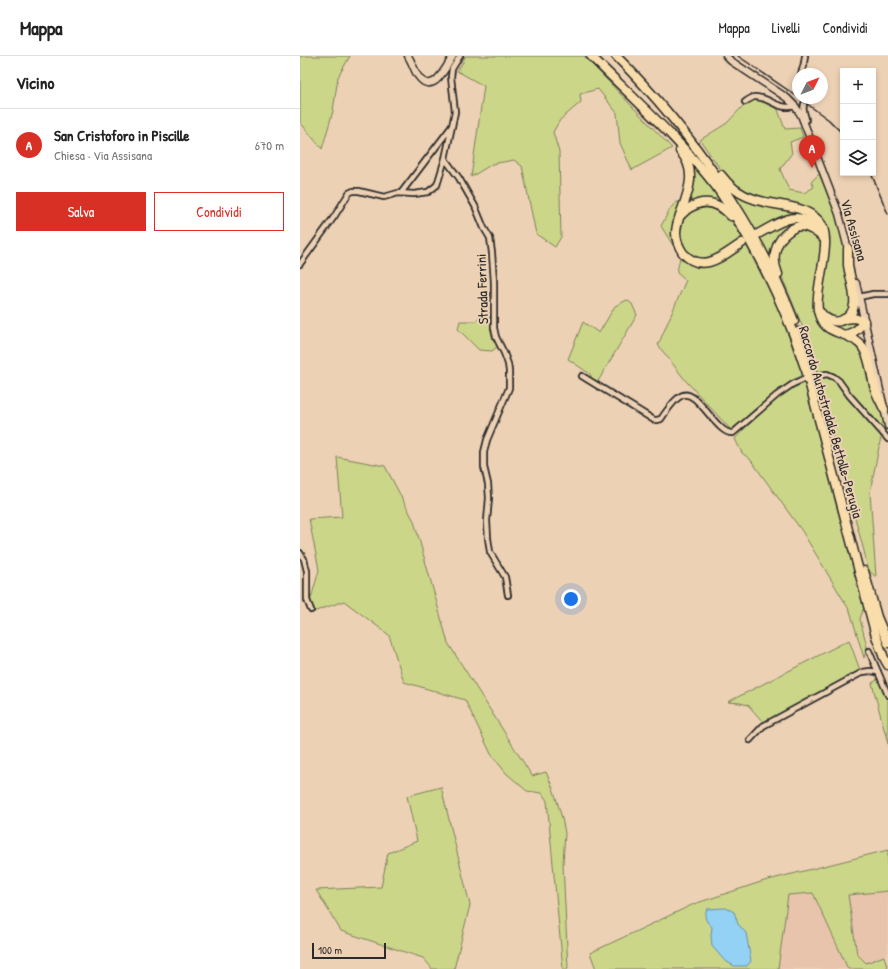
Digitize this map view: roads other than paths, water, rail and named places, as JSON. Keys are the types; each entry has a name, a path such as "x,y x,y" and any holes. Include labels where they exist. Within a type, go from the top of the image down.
{"highway":[{"name":"Raccordo Autostradale Bettolle-Perugia","path":"591,56 685,150 716,186 750,241 783,308 793,334 834,466"},
{"path":"616,56 687,132 726,182 736,190 754,200 789,206 812,215 822,224 825,235 817,301 820,318 824,325 830,330 854,339 863,346 875,389 884,409"},
{"path":"613,78 624,93 675,145 688,162 690,179 689,188 677,223 676,232 680,249 688,257 697,262 708,263 716,260 742,243"},
{"path":"670,114 722,184 760,247 780,287 811,369 876,636 888,665"},
{"path":"680,215 690,207 706,202 723,208 738,227 756,259 768,276"},
{"path":"758,234 788,218 802,218 815,225 820,231 824,241"},
{"path":"803,346 800,327 776,268 775,260 777,246 780,239 786,233 795,227 800,226 817,232 824,241"},
{"path":"818,310 824,317 833,322 838,322 850,314 853,308 854,293 848,266 848,249"},
{"path":"844,319 854,318 864,321 854,332 845,335"},
{"path":"858,559 877,618 888,643"}],"main road":[{"path":"408,56 419,77 425,82 430,83 438,79 453,56"},
{"name":"Via Assisana","path":"726,56 731,61 786,98 795,106 804,122 838,214 848,249 888,426"}],"street":[{"path":"300,264 334,217 349,193 359,191 384,197 398,193 414,194 428,192 437,185 445,160 455,112 451,76 452,69 460,56"},
{"path":"803,68 805,56"},
{"path":"745,102 750,98 755,97 783,107 789,108 795,106"},
{"path":"804,104 803,109 806,120 804,122"},
{"path":"401,193 453,125"},
{"name":"Strada Ferrini","path":"445,160 459,178 475,206 490,238 494,282 494,328 496,337 508,364 509,388 487,440 484,452 484,467 488,484 489,498 487,521 490,552 505,577 508,595"},
{"path":"859,297 873,294 888,294"},
{"path":"816,376 826,374 839,381 849,395 888,439"},
{"path":"582,376 654,420 661,419 681,396 686,394 689,395 696,400 724,430 731,434 777,395 793,384 804,379"},
{"path":"300,553 304,559 307,571 307,600 311,610"},
{"path":"869,651 888,695"},
{"path":"750,740 763,726 863,672 878,672"}],"water":[{"path":"726,908 734,912 738,924 746,933 751,961 747,966 734,966 724,960 712,946 712,927 708,923 705,915 707,909"}],"railway":[{"path":"738,56 792,93"},
{"path":"807,104 829,120 840,131"},
{"path":"872,176 888,214"}],"place":[{"name":"San Cristoforo in Piscille","path":"812,168"}]}
